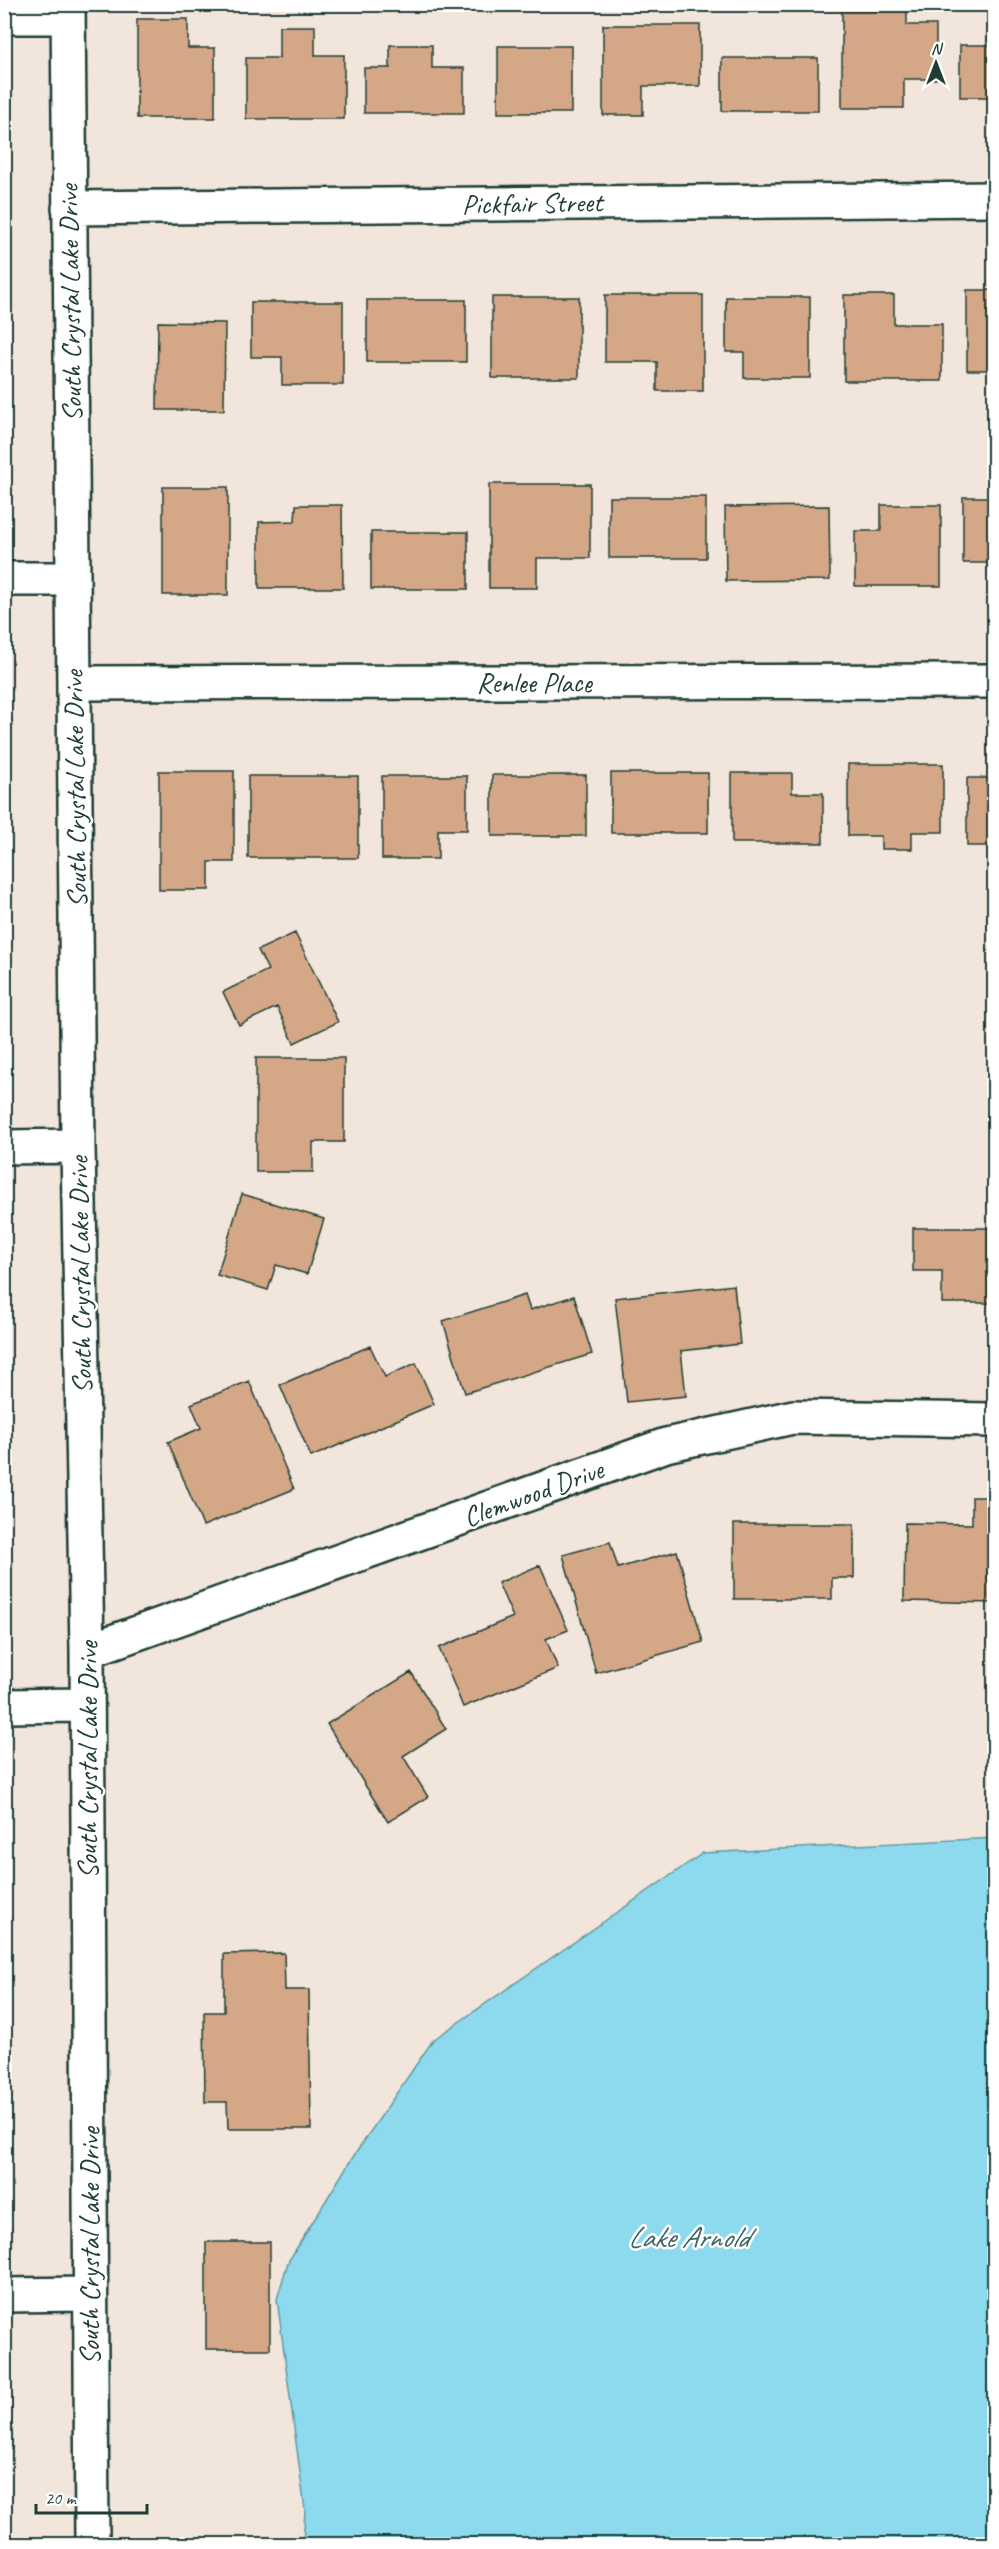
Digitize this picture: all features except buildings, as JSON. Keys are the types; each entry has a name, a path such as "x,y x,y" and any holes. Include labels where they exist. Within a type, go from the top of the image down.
{"street":[{"path":"4,17 68,11"},
{"name":"South Crystal Lake Drive","path":"68,11 78,1146 87,1651 92,2544"},
{"name":"Pickfair Street","path":"69,208 994,199"},
{"path":"4,579 72,579"},
{"name":"Renlee Place","path":"74,683 994,681"},
{"path":"4,1147 78,1146"},
{"name":"Clemwood Drive","path":"87,1651 666,1445 793,1417 994,1420"},
{"path":"4,1706 86,1705"},
{"path":"4,2295 89,2294"}],"water":[{"name":"Lake Arnold","path":"994,1838 994,2544 303,2544 305,2510 277,2299 288,2262 349,2163 433,2040 703,1853"}]}
